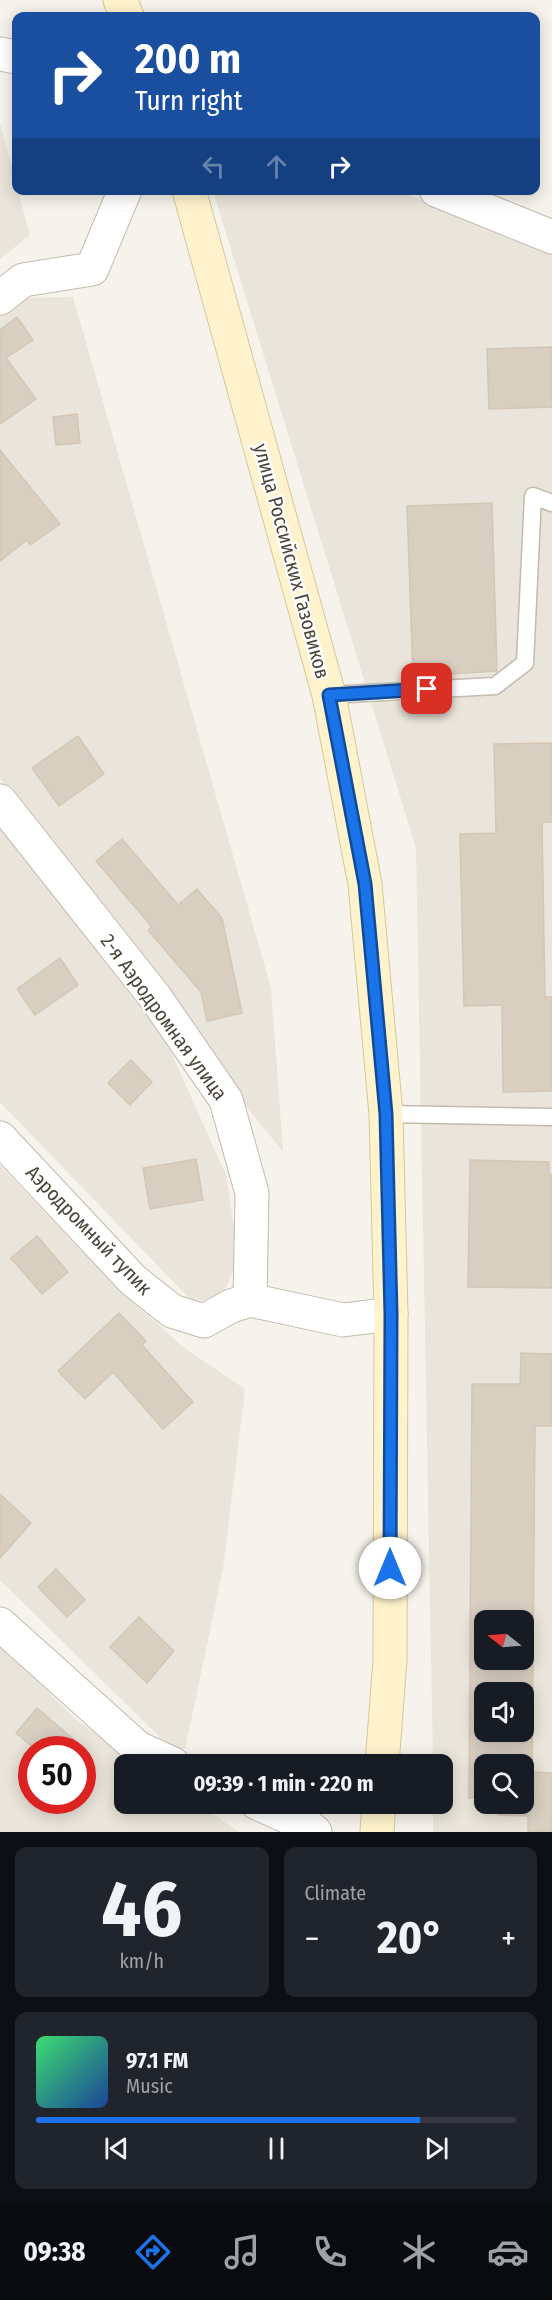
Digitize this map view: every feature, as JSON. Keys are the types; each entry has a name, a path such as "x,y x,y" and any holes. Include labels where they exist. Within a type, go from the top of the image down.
{"main road":[{"name":"улица Российских Газовиков","path":"190,195 329,695 365,884 386,1114 391,1314 390,1660 383,1754"},
{"path":"377,1832 379,1814"}],"street":[{"path":"11,289 92,269 123,195"},
{"path":"448,195 552,237"},
{"name":"2-я Аэродромная улица","path":"0,801 155,997 226,1100 252,1193 250,1300"},
{"name":"Аэродромный тупик","path":"0,1138 133,1280 172,1311 204,1321 231,1306 250,1300"},
{"path":"250,1300 343,1320 391,1314"},
{"path":"0,1624 138,1748 151,1754"},
{"path":"281,1814 308,1826 315,1832"}],"lane":[{"path":"329,695 495,686 525,663 533,496 552,503"},
{"path":"386,1114 552,1117"}],"shaded area":[{"path":"0,123 12,168 12,195 19,195 30,235 0,259"},
{"path":"214,195 409,195 552,253 552,1832 433,1832 433,1814 453,1814 453,1754 433,1754 416,848"},
{"path":"73,297 271,988 283,1152 242,1101 184,1011 0,779 0,309 13,298"},
{"path":"0,816 153,1012 226,1175 239,1260 219,1301 191,1300 0,1102"},
{"path":"0,1165 115,1286 183,1347 245,1389 223,1569 185,1749 170,1747 0,1580"},
{"path":"0,1643 74,1718 126,1754 114,1754 114,1814 213,1814 239,1832 0,1832"}],"building":[{"path":"17,317 33,340 6,358 36,399 0,424 0,330"},
{"path":"552,347 552,407 489,409 487,349"},
{"path":"77,414 80,443 56,445 53,417"},
{"path":"0,450 60,524 30,545 27,540 0,561"},
{"path":"492,503 497,671 413,676 407,506"},
{"path":"78,736 104,774 59,806 32,768"},
{"path":"552,743 552,822 542,822 545,997 552,997 552,1091 503,1092 502,1005 464,1006 460,834 496,833 494,744"},
{"path":"122,839 178,905 197,889 222,918 242,1013 207,1021 201,992 148,930 152,927 96,861"},
{"path":"60,958 78,985 35,1015 17,989"},
{"path":"131,1060 152,1082 130,1105 108,1083"},
{"path":"196,1159 203,1200 150,1209 143,1168"},
{"path":"470,1160 549,1162 549,1174 552,1174 552,1288 468,1287"},
{"path":"37,1236 68,1272 42,1294 11,1258"},
{"path":"119,1313 146,1341 142,1345 193,1402 163,1429 113,1372 85,1399 58,1371"},
{"path":"521,1353 552,1354 552,1426 535,1426 533,1610 474,1610 474,1670 533,1670 533,1682 474,1682 474,1742 532,1742 532,1754 474,1754 474,1798 469,1798 472,1384 520,1384"},
{"path":"0,1494 31,1523 0,1558"},
{"path":"56,1569 85,1600 67,1617 38,1587"},
{"path":"139,1617 174,1651 147,1683 110,1647"},
{"path":"37,1708 70,1736 20,1736 16,1733"},
{"path":"534,1772 552,1773 552,1832 528,1832 528,1816 498,1815 534,1814"}],"route":[{"path":"390,1568 391,1314 386,1114 365,884 329,695 427,689"}]}
